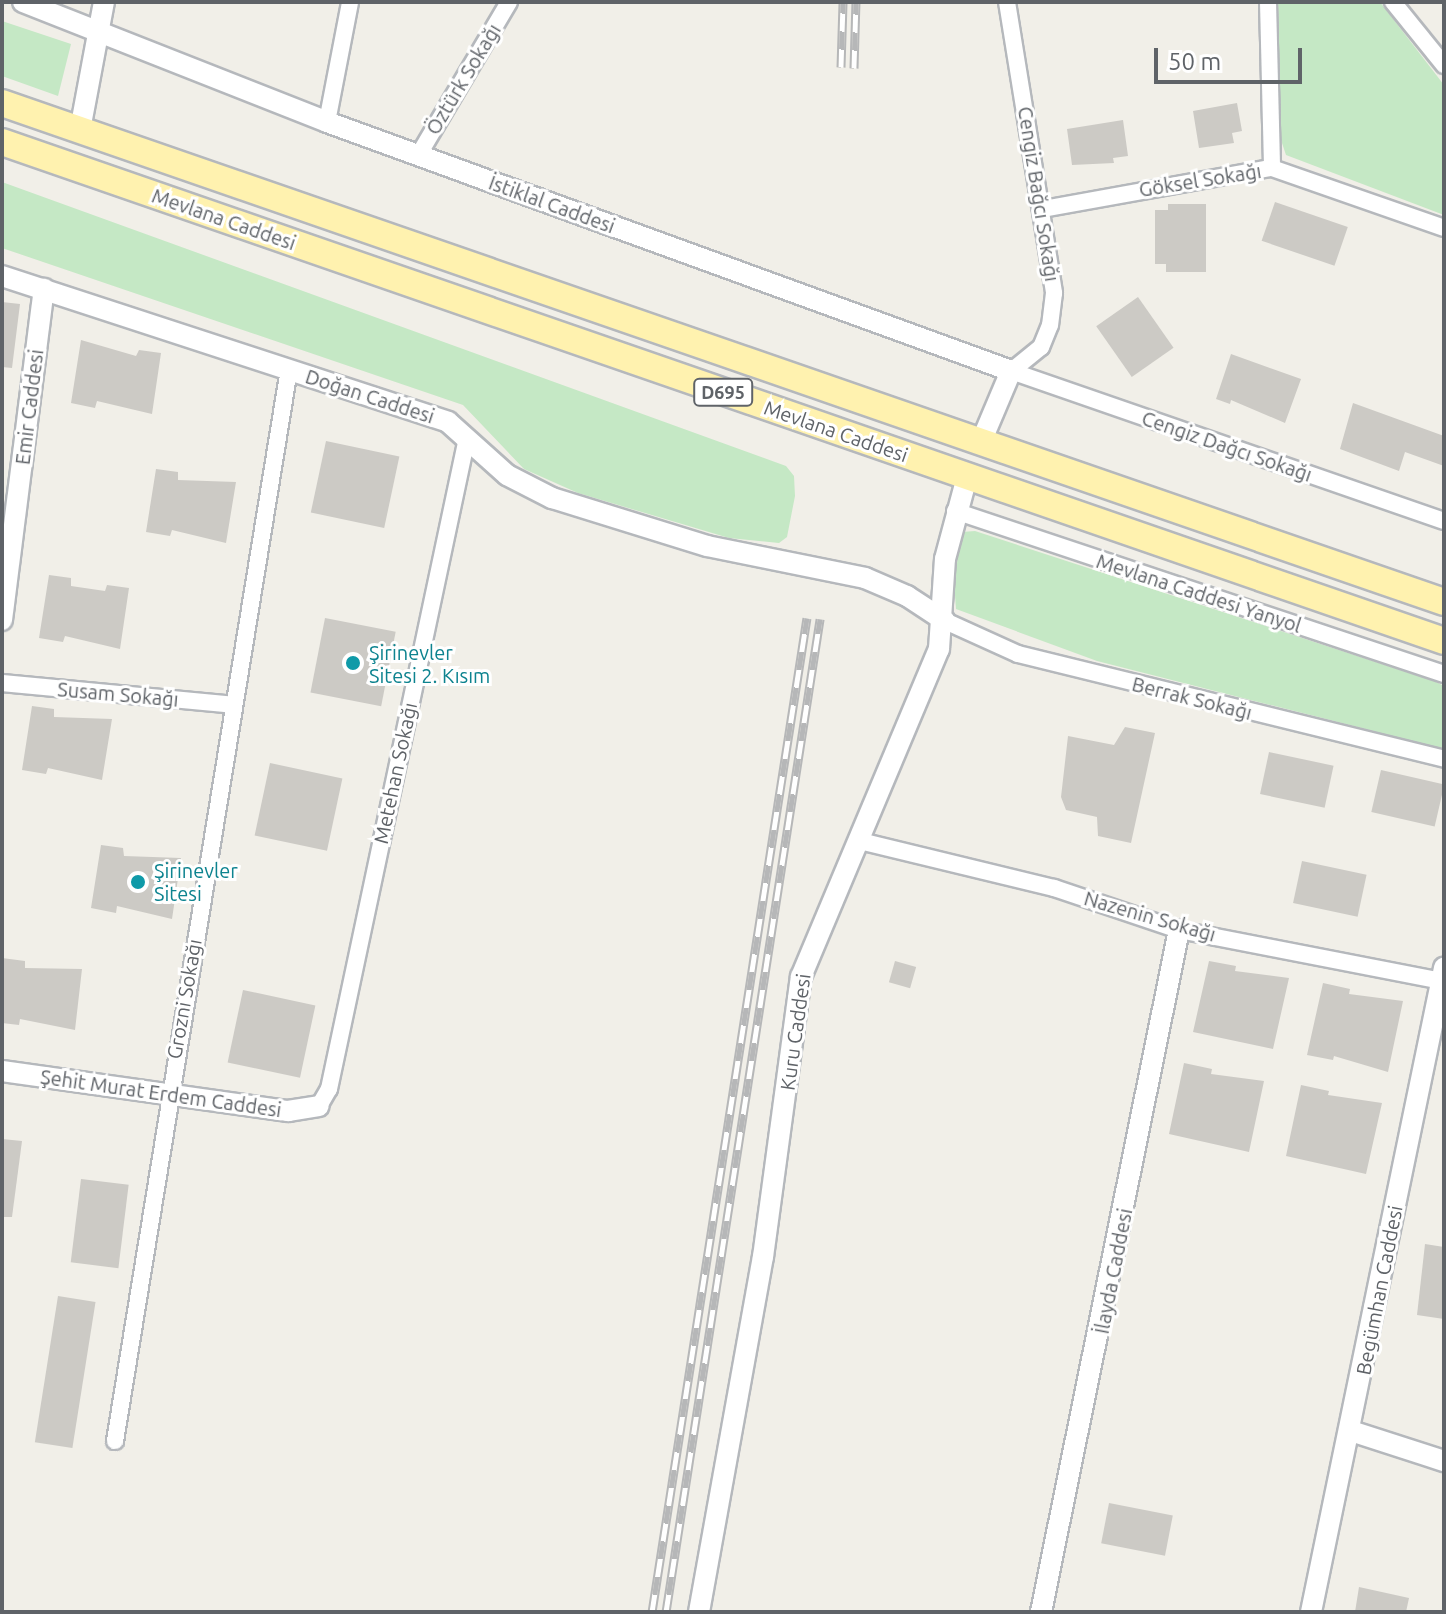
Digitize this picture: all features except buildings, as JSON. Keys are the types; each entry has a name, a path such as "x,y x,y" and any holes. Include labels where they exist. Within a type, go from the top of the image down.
{"main road":[{"name":"Mevlana Caddesi","path":"2,103 1444,602"},
{"name":"Mevlana Caddesi","path":"2,142 1444,641"}],"street":[{"name":"İstiklal Caddesi","path":"23,2 418,156 1011,371"},
{"path":"80,130 104,2"},
{"path":"327,122 350,2"},
{"name":"Öztürk Sokağı","path":"418,156 509,2"},
{"name":"Cengiz Bağcı Sokağı","path":"1007,2 1043,209 1054,293 1050,325 1041,347 1011,371"},
{"path":"1268,2 1272,168"},
{"path":"1393,2 1442,57"},
{"name":"Göksel Sokağı","path":"1043,209 1272,168 1444,228"},
{"name":"Doğan Caddesi","path":"2,276 448,422 507,475 552,498 707,546 865,578 907,596 945,621"},
{"name":"Emir Caddesi","path":"2,620 44,289"},
{"name":"Grozni Sokağı","path":"115,1441 168,1093 289,369"},
{"path":"981,442 1011,371"},
{"name":"Cengiz Dağcı Sokağı","path":"1011,371 1444,521"},
{"name":"Metehan Sokağı","path":"319,1106 329,1089 467,438"},
{"name":"Kuru Caddesi","path":"699,1612 763,1257 801,977 931,674 945,621 945,559 955,511 967,477"},
{"name":"Mevlana Caddesi Yanyol","path":"955,511 1444,674"},
{"name":"Berrak Sokağı","path":"945,621 1018,654 1444,759"},
{"name":"Susam Sokağı","path":"2,683 233,705"},
{"name":"Nazenin Sokağı","path":"860,841 1054,888 1179,930 1443,974"},
{"name":"İlayda Caddesi","path":"1041,1612 1179,930"},
{"name":"Begümhan Caddesi","path":"1311,1612 1439,1023 1443,974"},
{"name":"Şehit Murat Erdem Caddesi","path":"2,1071 288,1111 319,1106"},
{"path":"1351,1431 1444,1461"}],"green space":[{"path":"1278,2 1380,2 1444,85 1444,215 1286,155 1281,140"},
{"path":"2,21 71,44 58,96 2,76"},
{"path":"2,182 786,466 794,476 795,496 787,537 779,543 729,538 578,493 524,469 463,405 2,248"},
{"path":"975,531 1434,681 1444,686 1444,749 1097,661 956,609 954,581 962,532"}],"railway":[{"path":"841,67 843,2"},
{"path":"854,68 856,2"},
{"path":"652,1612 807,618"},
{"path":"666,1612 820,619"}],"place":[{"name":"Şirinevler Sitesi 2. Kısım","path":"353,663"},
{"name":"Şirinevler Sitesi","path":"138,882"}]}
